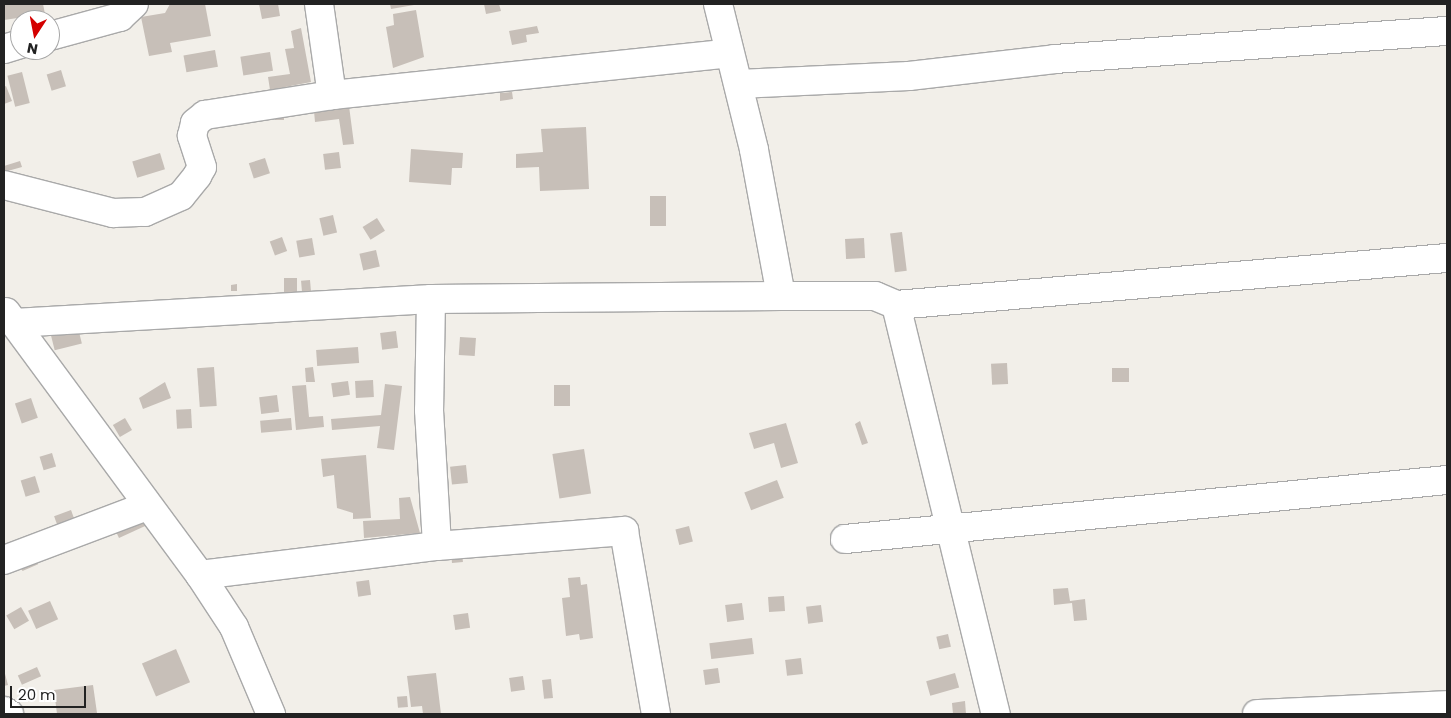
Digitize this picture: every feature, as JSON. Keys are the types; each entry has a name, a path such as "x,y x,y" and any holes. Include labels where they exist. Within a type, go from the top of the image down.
{"street":[{"path":"60,33 120,17 134,4"},
{"path":"318,4 332,95"},
{"path":"718,4 729,54 739,84 781,296"},
{"path":"739,84 909,76 1055,59 1447,31"},
{"path":"4,185 113,213 146,212 181,196 197,176 202,167 192,136 195,123 205,115 332,95 729,54"},
{"path":"9,316 431,299 875,296 896,305 1447,258"},
{"path":"431,299 429,410 437,546"},
{"path":"896,305 949,529 996,714"},
{"path":"9,316 147,506 200,575 234,627 271,714"},
{"path":"845,539 1447,480"},
{"path":"4,560 147,506"},
{"path":"200,575 437,546 624,531 656,714"},
{"path":"1257,714 1447,705"},
{"path":"4,711 10,714"}],"building":[{"path":"4,4 43,4 44,10 10,10 10,19 4,20"},
{"path":"170,4 205,4 211,36 170,43 172,52 149,56 141,17 165,13"},
{"path":"259,4 278,4 280,16 262,19"},
{"path":"390,4 413,4 414,5 391,9"},
{"path":"484,4 499,4 501,11 486,14"},
{"path":"416,10 424,57 393,68 386,27 394,25 393,14"},
{"path":"537,26 539,33 526,35 527,42 512,45 509,31"},
{"path":"301,28 311,82 270,90 268,77 290,74 285,49 294,48 291,31"},
{"path":"215,50 218,67 186,72 183,56"},
{"path":"270,52 273,71 243,75 240,57"},
{"path":"61,70 66,86 52,91 47,74"},
{"path":"22,72 30,103 15,107 7,76"},
{"path":"6,86 12,101 4,104 4,87"},
{"path":"512,92 513,99 500,101 500,93"},
{"path":"349,106 354,144 343,145 339,119 315,122 314,111"},
{"path":"275,114 284,114 284,120 275,120"},
{"path":"586,127 589,189 540,191 539,167 516,168 516,154 543,152 541,129"},
{"path":"411,149 463,153 462,168 452,168 451,185 409,182"},
{"path":"339,152 341,168 325,170 323,154"},
{"path":"160,153 165,169 137,178 132,161"},
{"path":"265,158 270,173 254,178 249,163"},
{"path":"20,161 22,167 4,172 4,166"},
{"path":"650,196 666,196 666,226 650,226"},
{"path":"333,215 337,233 323,236 319,218"},
{"path":"377,218 385,231 371,240 363,227"},
{"path":"902,232 907,271 895,272 890,233"},
{"path":"282,237 287,251 275,256 270,241"},
{"path":"312,238 315,255 299,258 296,241"},
{"path":"864,238 865,258 846,259 845,239"},
{"path":"376,250 380,267 363,270 359,254"},
{"path":"284,278 297,278 297,292 284,292"},
{"path":"310,280 311,291 302,292 301,281"},
{"path":"237,284 237,291 231,291 231,285"},
{"path":"78,328 82,344 55,350 51,335"},
{"path":"396,331 398,348 382,350 380,333"},
{"path":"460,337 476,338 475,356 459,355"},
{"path":"358,347 359,363 317,366 316,350"},
{"path":"1007,363 1008,384 992,385 991,364"},
{"path":"214,367 217,406 200,407 197,368"},
{"path":"313,367 315,382 306,382 305,368"},
{"path":"1112,368 1129,368 1129,382 1112,382"},
{"path":"373,380 374,397 356,398 355,381"},
{"path":"348,381 350,395 333,397 331,383"},
{"path":"165,382 171,398 143,409 139,398"},
{"path":"385,384 402,386 394,450 377,448 380,426 332,430 331,419 381,415"},
{"path":"306,385 309,417 323,416 324,427 296,430 292,386"},
{"path":"554,385 570,385 570,406 554,406"},
{"path":"277,395 279,412 261,414 259,397"},
{"path":"31,398 38,418 22,423 15,404"},
{"path":"191,409 192,428 177,429 176,410"},
{"path":"125,418 132,430 120,437 113,425"},
{"path":"291,418 292,430 261,433 260,421"},
{"path":"860,421 868,443 862,445 855,424"},
{"path":"786,423 798,463 781,468 774,443 754,449 749,433"},
{"path":"584,449 591,493 559,498 552,454"},
{"path":"52,453 56,466 44,470 40,457"},
{"path":"366,455 371,518 353,519 353,513 337,508 334,475 323,477 321,459"},
{"path":"466,465 468,483 452,485 450,467"},
{"path":"35,476 40,492 26,497 21,480"},
{"path":"777,480 784,498 751,510 744,493"},
{"path":"410,497 420,533 364,538 363,521 400,519 399,498"},
{"path":"71,510 75,521 58,527 54,516"},
{"path":"139,510 146,525 119,538 112,523"},
{"path":"689,526 693,542 679,545 675,529"},
{"path":"462,553 463,562 452,563 451,554"},
{"path":"34,555 38,564 23,571 18,562"},
{"path":"580,577 581,585 587,584 593,638 580,640 579,634 566,636 562,598 570,597 568,578"},
{"path":"369,580 371,595 358,597 356,582"},
{"path":"1068,588 1070,601 1085,599 1087,620 1074,621 1072,603 1054,605 1053,589"},
{"path":"784,596 785,611 769,612 768,597"},
{"path":"50,601 58,619 36,629 28,611"},
{"path":"742,603 744,620 727,622 725,605"},
{"path":"821,605 823,622 808,624 806,607"},
{"path":"21,607 29,621 14,629 6,616"},
{"path":"468,613 470,628 455,630 453,615"},
{"path":"948,634 951,647 939,649 936,637"},
{"path":"752,638 754,654 711,659 709,643"},
{"path":"176,649 190,682 156,697 142,663"},
{"path":"801,658 803,674 787,676 785,660"},
{"path":"37,667 41,676 22,685 18,676"},
{"path":"718,668 720,683 705,685 703,670"},
{"path":"4,670 8,685 4,686"},
{"path":"436,673 441,714 423,714 422,706 411,707 407,676"},
{"path":"955,673 959,687 930,696 926,681"},
{"path":"523,676 525,690 511,692 509,678"},
{"path":"551,679 553,698 544,699 542,680"},
{"path":"93,685 97,713 57,714 54,690"},
{"path":"407,696 408,707 398,708 397,697"},
{"path":"965,701 966,714 953,714 952,703"}]}
